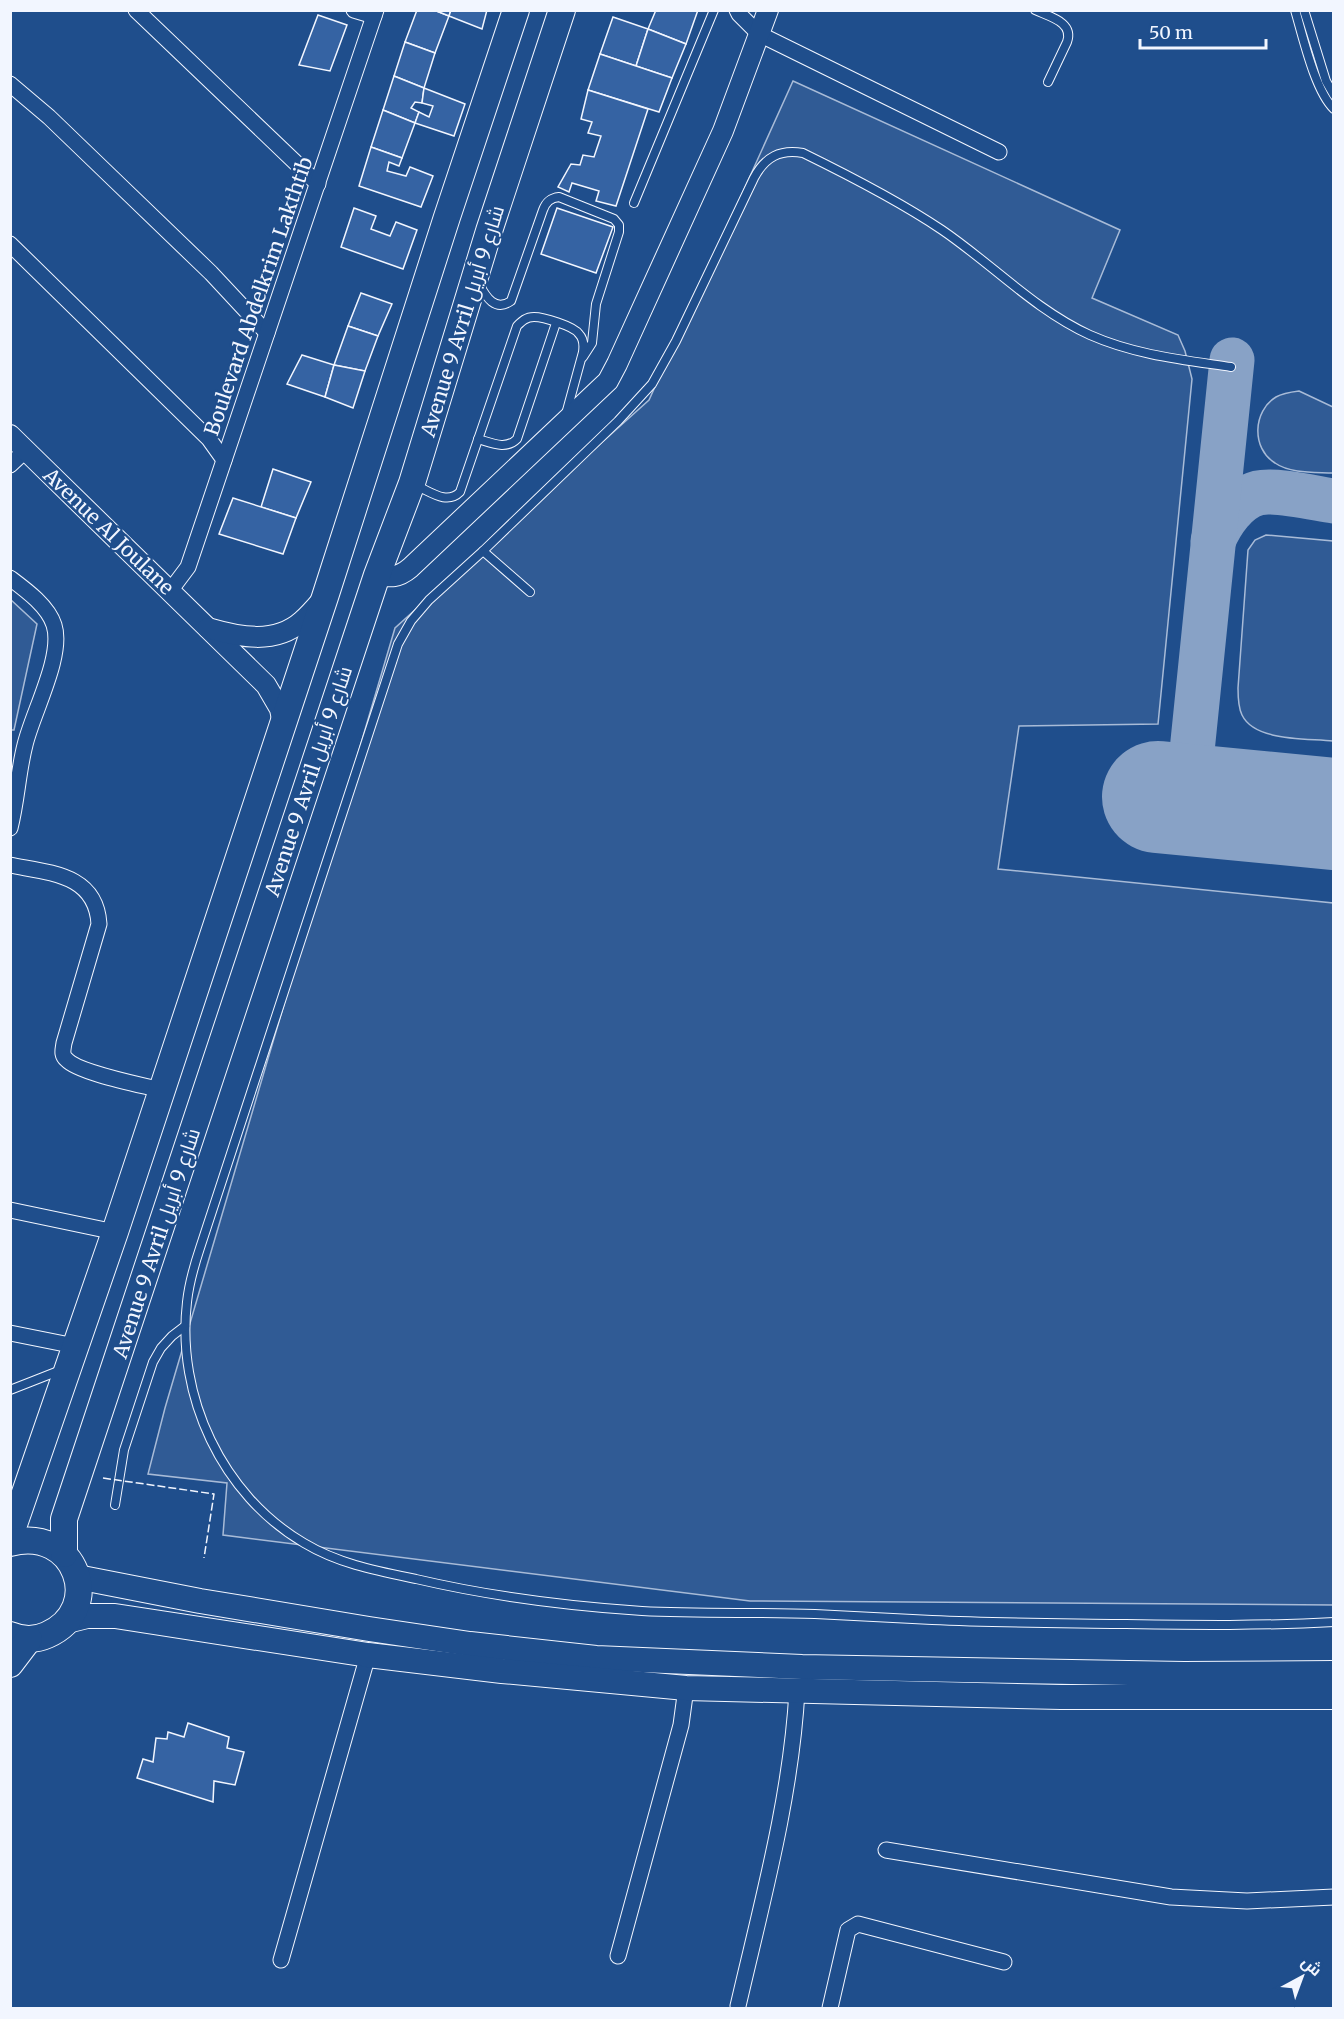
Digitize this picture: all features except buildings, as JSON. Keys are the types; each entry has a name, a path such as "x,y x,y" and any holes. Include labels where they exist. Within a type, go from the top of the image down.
{"highway":[{"name":"Avenue 9 Avril شارع 9 أبريل","path":"10,1536 15,1506 72,1356 115,1232 516,10"},
{"name":"Avenue 9 Avril شارع 9 أبريل","path":"64,1554 64,1519 376,574 412,483 489,231 562,10"},
{"path":"10,1543 38,1540 52,1545 64,1554 72,1565 77,1577 78,1593 75,1608 67,1621 56,1631 44,1637 20,1637 10,1664"}],"main road":[{"path":"77,1577 200,1601 369,1629 470,1644 596,1658 802,1667 1184,1674 1334,1673"},
{"path":"67,1621 87,1616 115,1616 368,1655 537,1675 686,1688 1061,1697 1334,1697"}],"street":[{"path":"136,10 318,184"},
{"path":"354,10 375,13"},
{"path":"737,10 759,34 999,152"},
{"path":"376,574 394,578 402,575 608,381 723,131 768,10"},
{"name":"Boulevard Abdelkrim Lakthtib","path":"170,591 188,567 375,13"},
{"path":"10,84 49,117 211,273 267,333"},
{"path":"10,244 209,439 224,460"},
{"name":"Avenue Al Joulane","path":"10,435 266,685 280,709 283,724"},
{"path":"10,465 26,450"},
{"path":"10,578 37,600 47,612 57,639 54,658 18,744 10,828"},
{"name":"Avenue Al Joulane","path":"207,627 231,634 264,637 275,635 301,622 325,597"},
{"path":"10,865 71,880 83,887 93,898 98,910 99,924 62,1052 65,1059 73,1065 102,1075 161,1090"},
{"path":"10,1210 115,1232"},
{"path":"10,1333 72,1356"},
{"path":"281,1960 368,1655"},
{"path":"618,1956 681,1725 686,1688"},
{"path":"738,2006 788,1787 795,1737 797,1691"},
{"path":"886,1850 1171,1898 1247,1901 1334,1897"},
{"path":"830,2008 848,1930 858,1924 1004,1962"}],"lane":[{"path":"634,203 714,10"},
{"path":"1035,10 1064,24 1068,29 1067,42 1048,82"},
{"path":"1295,10 1318,83 1323,95 1334,109"},
{"path":"1304,10 1326,81 1334,96"},
{"path":"1231,367 1144,352 1089,335 1064,321 943,230 915,213 803,153 791,151 768,158 760,167 669,356 652,384 636,404 429,600 411,621 395,652 200,1248 190,1282 186,1326 187,1354 193,1391 208,1436 222,1462 239,1486 279,1526 327,1556 354,1566 485,1593 641,1611 1216,1626 1334,1622"},
{"path":"476,278 484,294 494,304 501,306 511,301 543,210 552,198 559,197 614,219 619,225 619,232 596,303 592,343 582,358"},
{"path":"412,483 446,499 460,492 517,326 523,320 532,317 556,323 575,329 581,335 584,343 582,358 563,424"},
{"path":"478,439 506,445 517,439 556,323"},
{"path":"483,551 530,592"},
{"path":"116,1505 124,1450 153,1362 161,1348 172,1336 186,1326"},
{"path":"10,1390 72,1356"}],"shaded area":[{"path":"793,81 1120,230 1092,298 1178,335 1185,351 1192,379 1158,724 1019,726 998,869 1333,903 1333,1605 750,1601 223,1535 227,1483 148,1474 165,1408 395,628 649,400"},
{"path":"1299,391 1333,407 1333,473 1303,472 1281,467 1267,456 1262,448 1258,430 1259,420 1268,403 1276,397"},
{"path":"1266,535 1333,541 1333,741 1297,739 1270,734 1249,724 1241,712 1238,688 1248,550 1255,540"},
{"path":"10,599 37,624 14,730 10,730"}],"taxiway":[{"path":"1187,800 1232,360"},
{"path":"1213,541 1230,512 1243,500 1258,493 1284,493 1334,501"}],"runway":[{"path":"1158,797 1334,814"}],"fence":[{"path":"103,1478 214,1494 204,1558"}]}
